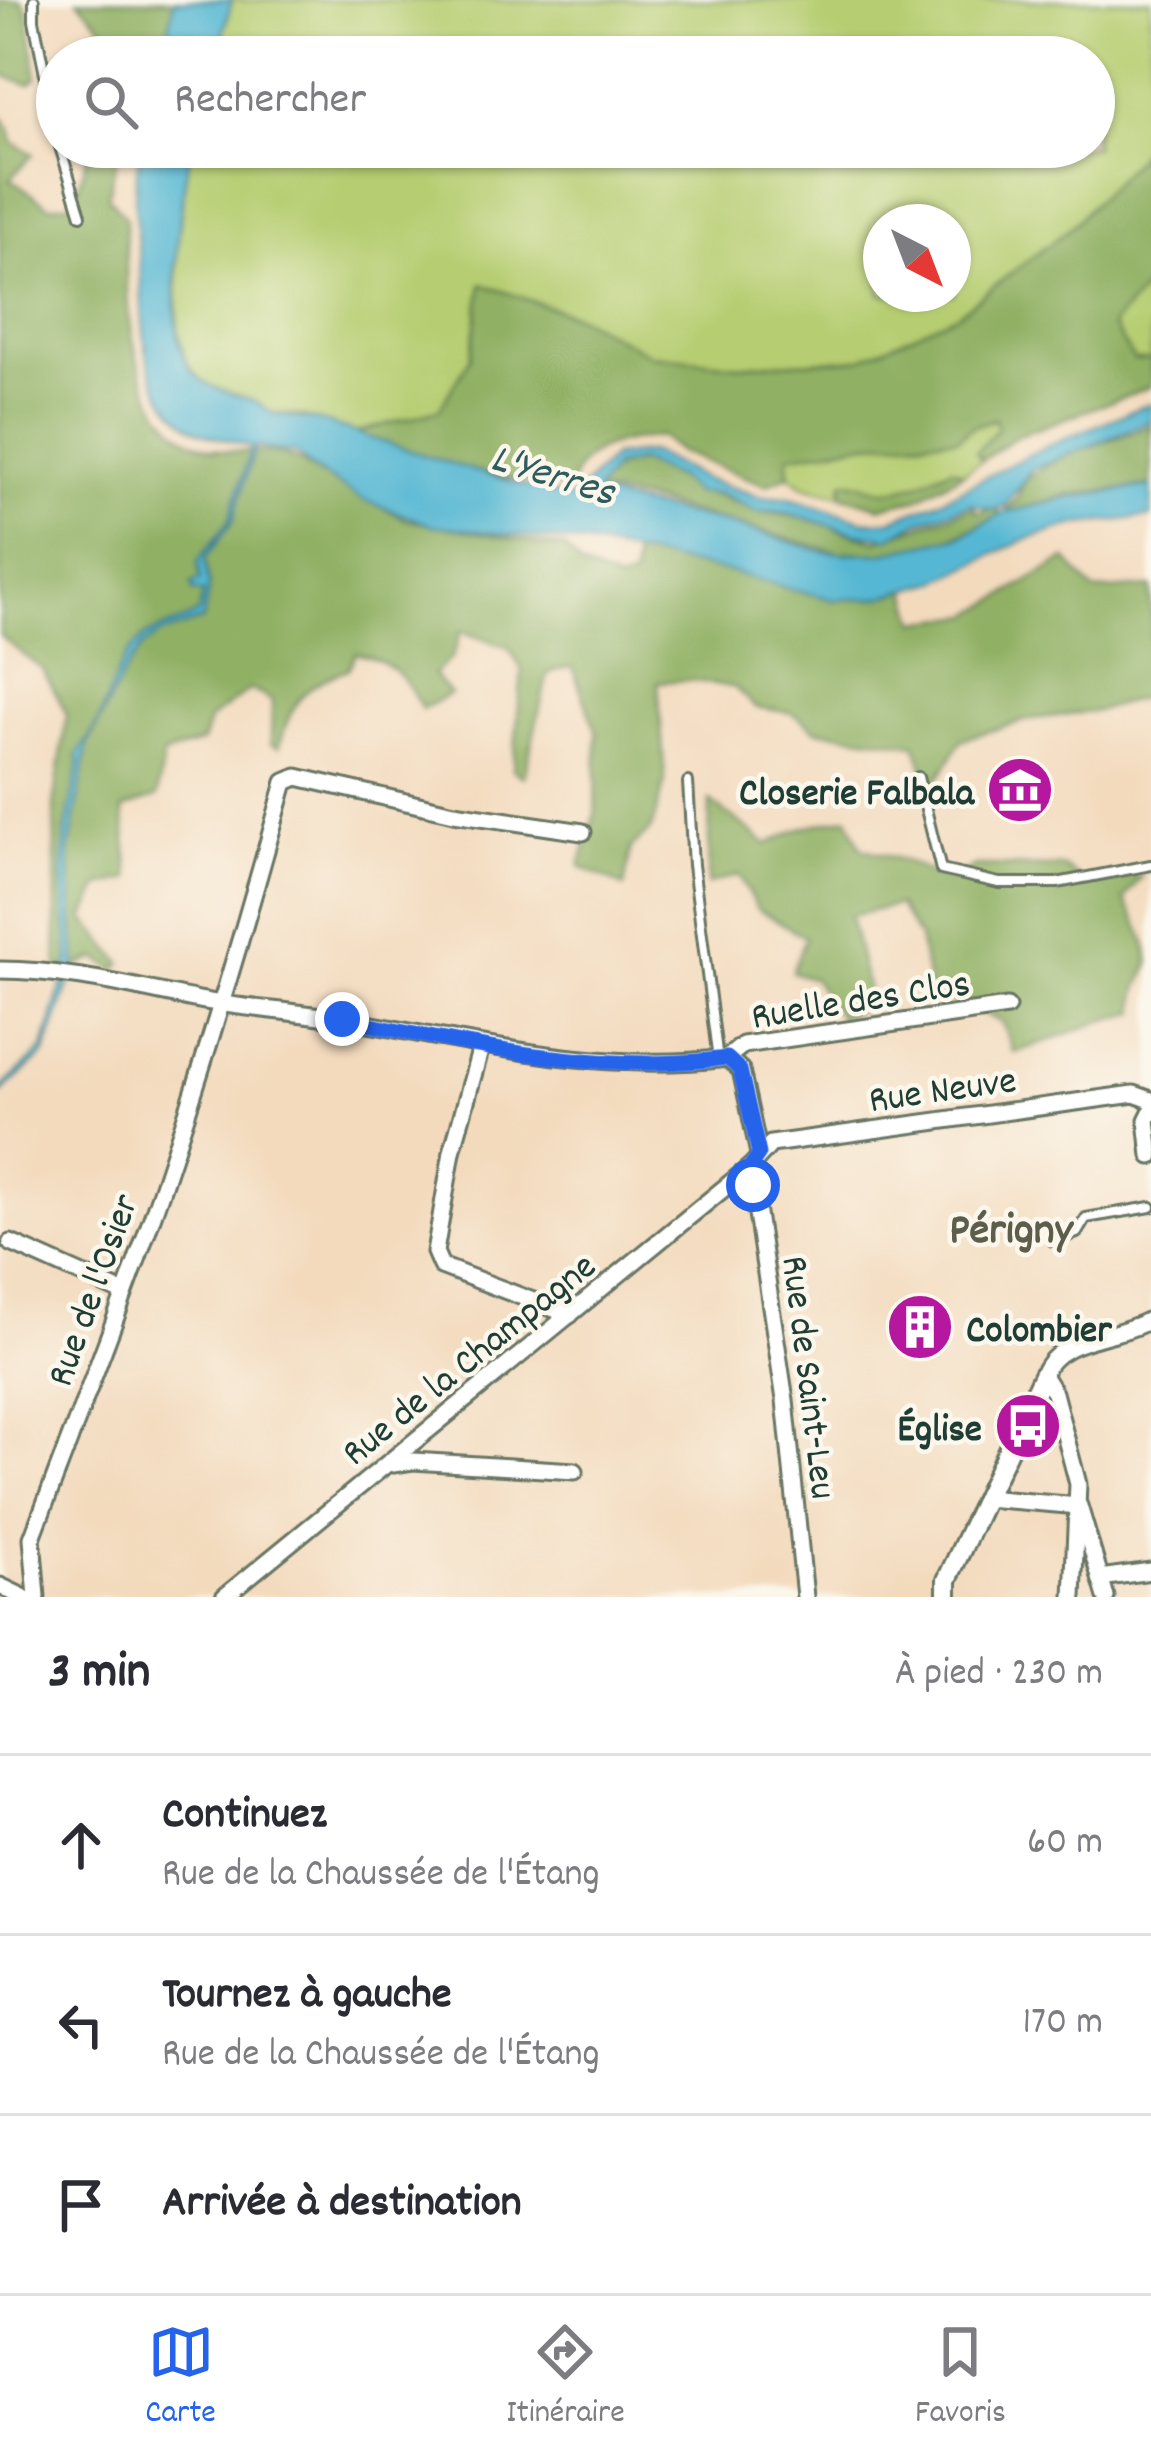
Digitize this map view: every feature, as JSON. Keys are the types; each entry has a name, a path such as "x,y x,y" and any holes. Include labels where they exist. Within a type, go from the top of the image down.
{"street":[{"name":"Rue de l'Osier","path":"37,1597 32,1538 163,1185 219,1003 235,966 285,782 297,777 387,800 583,832"},
{"name":"Ruelle des Clos","path":"0,970 63,972 219,1003 592,1061 722,1059 743,1045 1007,1007"},
{"path":"481,1047 452,1152 435,1252 441,1267 570,1316"},
{"name":"Rue de Saint-Leu","path":"722,1059 740,1070 805,1597"},
{"name":"Rue Neuve","path":"754,1161 771,1144 1134,1094 1151,1100"},
{"path":"1151,1112 1147,1120 1151,1156"},
{"name":"Rue de la Champagne","path":"224,1597 754,1161"},
{"path":"11,1244 123,1293"},
{"path":"947,1597 947,1580 1049,1359 1060,1350 1137,1328 1151,1319"},
{"path":"1043,1375 1054,1393 1078,1484 1073,1597"},
{"path":"387,1465 413,1461 575,1471"},
{"path":"985,1498 1079,1506 1106,1597"},
{"path":"1100,1578 1151,1571"},
{"path":"0,1586 23,1597"}],"lane":[{"path":"34,0 37,36"},
{"path":"66,168 81,215"},
{"path":"918,777 940,870 999,883 1058,883 1151,865"},
{"path":"688,782 693,866 722,1059"},
{"path":"1053,1241 1077,1234 1086,1218 1151,1207"}],"green space":[{"path":"0,0 21,0 27,8 36,79 28,84 0,74"},
{"path":"78,0 177,0 169,36 111,36"},
{"path":"232,0 1151,0 1151,137 1068,230 971,304 971,204 863,204 863,312 961,312 860,359 738,365 651,355 579,317 482,285 471,357 439,410 355,433 303,416 272,413 203,383 186,362 178,330 177,253 187,168 1115,168 1115,36 223,36"},
{"path":"0,115 13,142 33,154 10,179 49,206 74,203 84,168 114,168 108,196 126,218 129,312 144,379 177,430 203,446 285,455 407,520 565,548 581,567 619,582 633,578 634,550 779,576 804,593 820,589 871,599 907,587 917,622 971,615 1066,559 1094,591 1151,587 1151,695 1097,711 1031,719 962,739 937,781 927,780 916,744 816,730 793,713 755,707 734,687 690,680 658,682 665,782 651,830 631,848 624,887 580,866 596,810 597,733 572,666 548,673 524,777 513,770 522,670 509,648 461,631 452,657 433,675 450,694 422,709 396,672 356,653 348,669 301,697 279,747 271,744 272,701 250,689 210,719 202,742 163,755 157,797 123,809 130,879 100,886 84,918 122,963 117,970 96,958 66,971 57,966 54,805 67,714 43,670 0,636"},
{"path":"1151,137 1151,281 1112,325 1134,360 1151,360 1151,387 1017,436 982,460 976,452 998,428 995,419 973,426 958,438 865,443 788,456 789,475 766,485 680,452 660,436 618,443 592,454 582,462 570,489 426,462 355,433 439,410 471,357 482,284 579,317 651,355 738,365 860,359 961,312 971,312 971,304 1068,230"},
{"path":"1151,281 1151,360 1134,360 1112,325"},
{"path":"995,419 998,428 977,452 982,460 963,473 951,468 891,490 843,482 841,495 803,486 789,475 787,456 865,443 958,438 973,426"},
{"path":"1151,425 1151,486 1072,494 1008,513 1023,484 1036,472"},
{"path":"647,461 697,489 761,512 822,520 877,541 974,507 977,513 996,508 1000,514 910,550 841,553 646,500 598,492 595,483 607,474"},
{"path":"952,468 963,473 916,499 880,507 841,495 843,482 891,490"},
{"path":"710,801 767,844 804,827 848,817 861,848 949,881 975,866 1065,867 1086,884 1142,876 1124,899 1149,957 1138,990 1137,1013 1014,1053 1002,1023 962,1001 932,1001 919,938 898,905 850,916 871,1004 840,1018 814,979 792,972 805,937 757,909 739,875 708,884"}],"water":[{"path":"174,0 232,0 223,36 168,36"},
{"path":"138,168 188,168 175,290 180,345 187,364 210,385 273,413 327,423 572,499 613,456 651,452 707,480 866,521 891,520 935,503 1046,446 1151,403 1151,421 1032,469 1005,506 993,510 971,504 918,522 889,538 780,511 758,512 721,494 695,493 676,477 639,461 615,467 594,494 845,553 881,553 958,537 1006,512 1146,487 1151,487 1151,517 1073,525 1020,542 936,582 877,598 834,600 724,571 587,544 431,525 363,500 296,453 255,447 233,521 205,559 209,585 203,620 144,645 125,671 88,744 69,852 76,965 45,1054 0,1094 44,1048 69,960 62,872 77,756 132,649 146,636 199,612 203,593 193,591 192,583 200,580 198,561 229,521 251,448 189,425 172,409 152,374 144,333"}],"place":[{"name":"Closerie Falbala","path":"1020,790"},
{"name":"Colombier","path":"920,1327"},
{"name":"Église","path":"1028,1426"}],"district":[{"name":"Périgny","path":"1011,1226"}],"route":[{"path":"342,1019 536,1056 639,1063 727,1058 740,1070 759,1154 750,1167 753,1185"}],"water label":[{"name":"L'Yerres","path":"554,472"}]}
